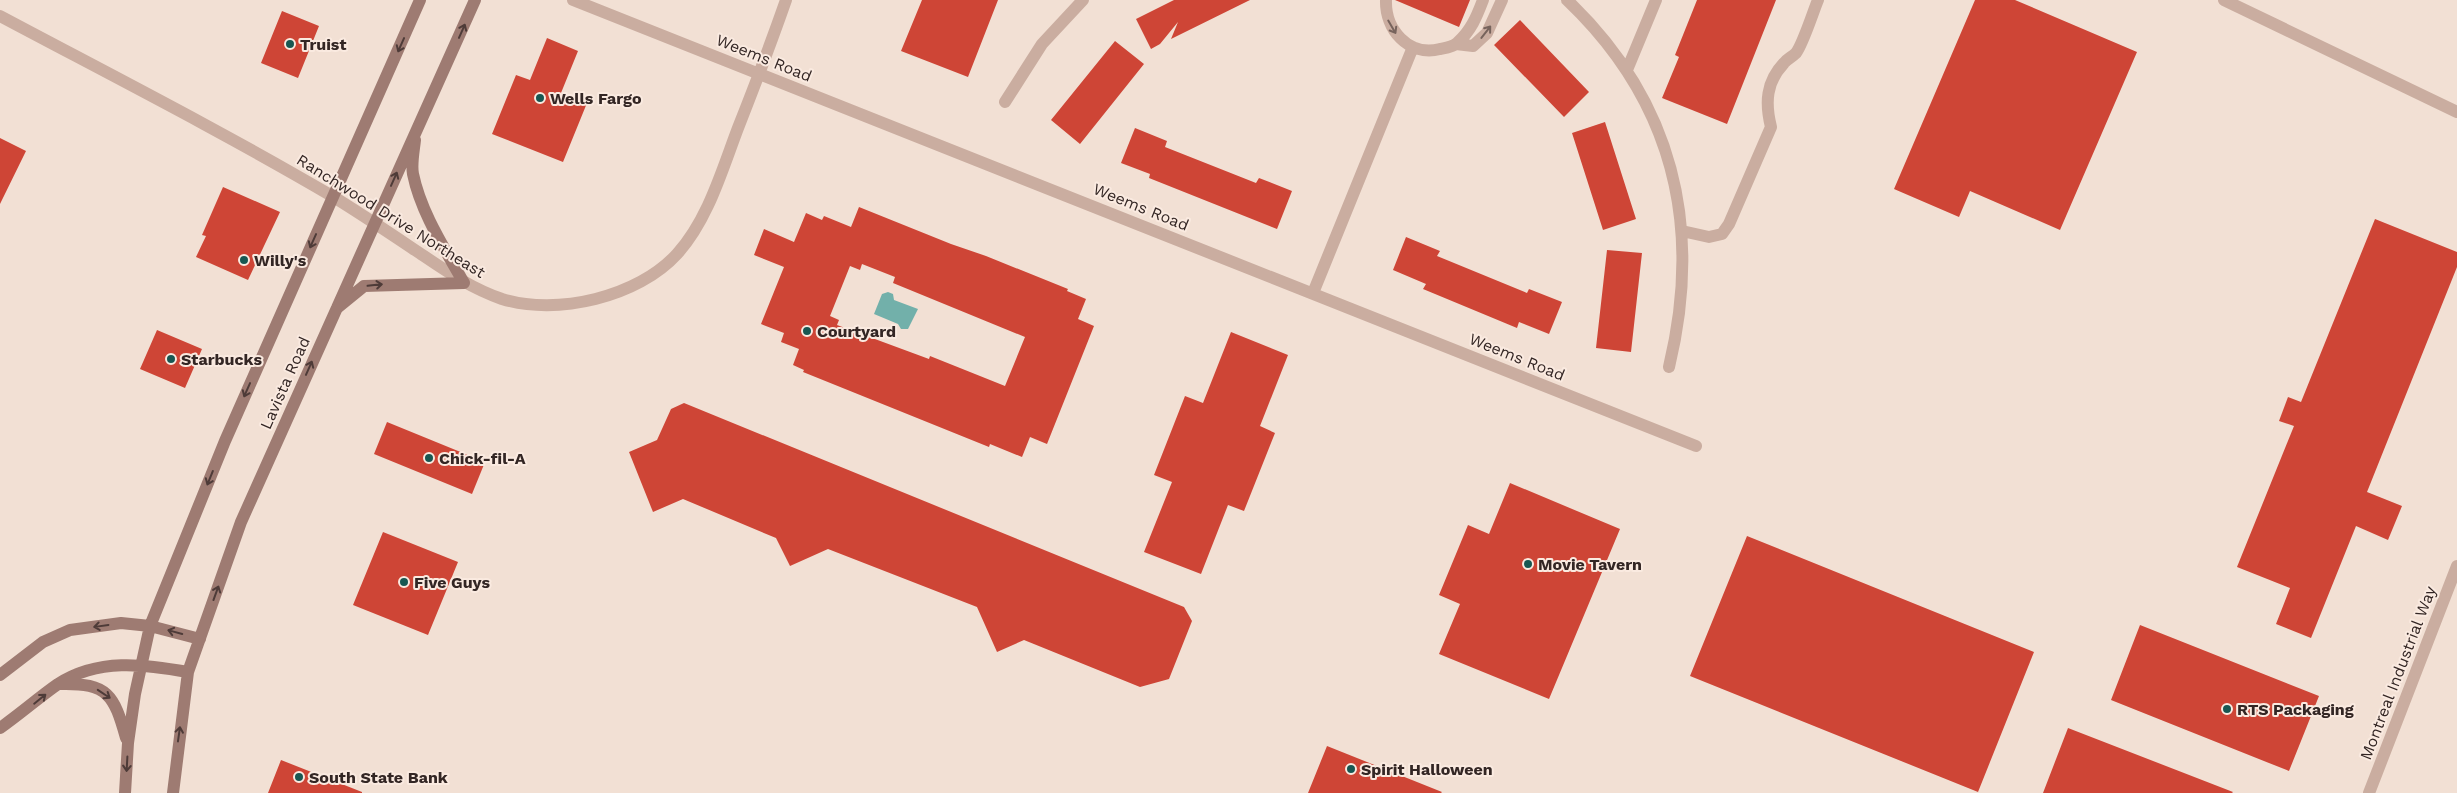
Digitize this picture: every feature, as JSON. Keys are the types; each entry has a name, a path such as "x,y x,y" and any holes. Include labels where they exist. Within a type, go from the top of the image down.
{"main road":[{"name":"Lavista Road","path":"125,793 128,743 150,626 225,441 420,0"},
{"name":"Lavista Road","path":"173,793 188,672 241,522 475,0"},
{"path":"335,310 364,286 464,283 428,219 413,173 416,132"},
{"path":"0,674 43,642 70,630 121,623 150,626 200,639"},
{"path":"0,728 58,684 80,673 98,667 142,664 188,672"},
{"path":"58,684 86,684 109,695 118,711 128,743"}],"street":[{"name":"Weems Road","path":"573,0 1696,446"},
{"name":"Ranchwood Drive Northeast","path":"0,16 204,124 333,196 464,283 503,299 530,304 555,305 612,294 641,283 677,255 713,195 761,74 786,0"},
{"path":"1005,102 1042,44 1084,0"},
{"path":"1386,0 1386,10 1394,32 1413,47 1436,50 1456,44 1473,46 1487,33 1502,0"},
{"path":"1456,44 1474,21 1483,0"},
{"path":"1567,0 1607,42 1627,70 1644,100 1666,155 1677,197 1682,231 1682,299 1669,367"},
{"path":"1627,70 1656,0"},
{"path":"1682,231 1709,236 1722,234 1729,224 1770,127 1767,110 1767,91 1774,74 1784,62 1796,53 1818,0"},
{"path":"2224,0 2457,112"},
{"path":"1313,293 1413,47"},
{"name":"Montreal Industrial Way","path":"2369,793 2457,566"}],"water":[{"path":"888,292 893,294 894,300 918,309 908,329 901,329 898,324 874,314 882,294"}],"building":[{"path":"922,0 998,0 968,77 901,51"},
{"path":"1174,0 1250,0 1171,39 1178,22 1160,44 1151,49 1136,19"},
{"path":"1395,0 1470,0 1459,27"},
{"path":"1697,0 1776,0 1727,124 1662,98 1679,57 1675,55"},
{"path":"1975,0 2015,0 2137,52 2060,230 1970,191 1959,217 1894,189"},
{"name":"Truist","path":"282,11 319,26 298,78 261,63"},
{"path":"1520,20 1589,92 1564,117 1494,45"},
{"name":"Wells Fargo","path":"547,38 578,51 561,93 587,103 563,162 492,134 516,75 530,80"},
{"path":"1115,41 1144,64 1080,144 1051,120"},
{"path":"1605,122 1636,219 1603,230 1572,133"},
{"path":"1135,128 1167,141 1165,147 1256,183 1259,178 1292,191 1277,229 1149,178 1150,174 1121,163"},
{"path":"0,138 26,151 0,204"},
{"path":"223,187 280,212 248,280 196,257 206,236 202,235"},
{"name":"Courtyard","path":"859,207 1068,289 1067,291 1086,299 1078,319 1094,326 1047,444 1030,437 1022,457 990,444 989,447 803,372 804,370 793,365 799,349 781,342 784,333 761,324 784,267 754,255 764,229 794,242 806,213 822,220 824,216 851,227","holes":["862,264 895,277 893,283 1025,337 1005,386 930,356 929,359 837,325 839,320 830,316 850,266 860,270"]},
{"path":"2375,219 2457,252 2457,267 2367,492 2402,506 2388,540 2356,526 2311,638 2276,624 2290,588 2237,567 2294,426 2279,421 2288,397 2301,402"},
{"path":"1406,237 1440,251 1437,256 1527,293 1529,289 1562,302 1549,334 1519,322 1517,328 1423,289 1426,284 1393,270"},
{"path":"1607,250 1642,253 1631,352 1596,348"},
{"name":"Starbucks","path":"157,330 202,349 185,388 140,369"},
{"path":"1231,332 1288,355 1260,426 1275,433 1244,511 1228,505 1201,574 1144,552 1172,482 1154,475 1185,396 1203,403"},
{"path":"684,403 1184,607 1192,621 1169,679 1140,687 1024,640 997,652 977,607 828,549 790,566 776,538 683,499 653,512 629,452 657,440 671,409"},
{"name":"Chick-fil-A","path":"387,422 485,462 472,494 374,454"},
{"name":"Movie Tavern","path":"1510,483 1620,529 1549,699 1439,654 1460,604 1439,595 1468,525 1489,534"},
{"path":"383,532 458,562 428,635 353,605"},
{"path":"1747,536 2034,652 1978,792 1690,676"},
{"path":"2140,625 2319,696 2289,771 2111,700"},
{"path":"2068,728 2233,792 2043,793"},
{"name":"Spirit Halloween","path":"1327,746 1442,792 1308,793"},
{"name":"South State Bank","path":"281,760 362,792 362,793 268,793"}],"place":[{"name":"Truist","path":"290,44"},
{"name":"Wells Fargo","path":"540,98"},
{"name":"Willy's","path":"244,260"},
{"name":"Courtyard","path":"807,331"},
{"name":"Starbucks","path":"171,359"},
{"name":"Chick-fil-A","path":"429,458"},
{"name":"Movie Tavern","path":"1528,564"},
{"name":"Five Guys","path":"404,582"},
{"name":"RTS Packaging","path":"2227,709"},
{"name":"Spirit Halloween","path":"1351,769"},
{"name":"South State Bank","path":"299,777"}]}
